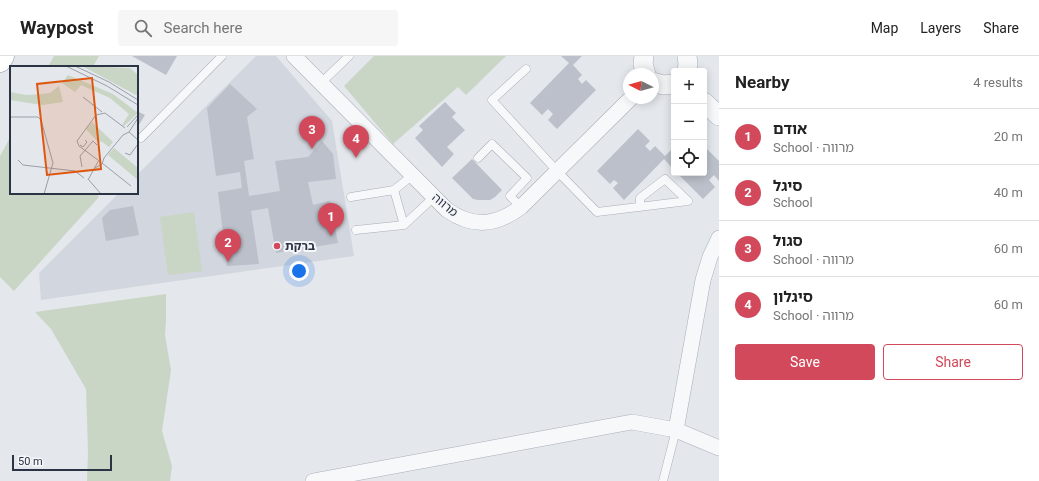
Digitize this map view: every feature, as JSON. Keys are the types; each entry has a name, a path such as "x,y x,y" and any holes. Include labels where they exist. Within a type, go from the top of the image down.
{"highway":[{"path":"0,60 3,56"}],"street":[{"name":"מרווה","path":"294,56 434,197 453,214 468,221 494,222 503,219 521,207 626,104"},
{"path":"706,104 719,116"},
{"path":"676,430 704,280 710,257 719,238"},
{"path":"313,481 632,422 676,430 719,448"}],"lane":[{"path":"141,138 222,56"},
{"path":"321,83 349,56"},
{"path":"526,69 492,100 597,212 640,207 688,201 665,179 640,198 640,207"},
{"path":"478,158 492,144 527,178 510,196 521,207"},
{"path":"351,197 394,190 413,175"},
{"path":"394,190 404,225"},
{"path":"356,230 404,225 434,197"},
{"path":"663,481 676,430"}],"shaded area":[{"path":"256,56 276,56 332,121 354,256 41,300 39,273 118,194 138,194 138,174"}],"green space":[{"path":"54,56 99,56 94,66 49,66"},
{"path":"374,56 506,56 466,95 458,87 393,144 344,86"},
{"path":"10,138 10,194 97,194 99,197 14,291 0,277 0,156"},
{"path":"194,212 202,271 168,275 160,217"},
{"path":"166,294 165,335 171,370 162,431 172,466 170,481 87,481 88,451 86,389 51,329 35,312"}],"building":[{"path":"132,56 177,56 166,75"},
{"path":"561,56 582,56 573,65 582,75 578,79 582,84 586,80 596,90 557,129 548,120 553,114 548,109 542,115 530,103 569,63"},
{"path":"230,84 257,109 247,117 254,159 244,161 249,196 280,191 275,161 308,157 322,141 333,154 336,179 308,182 313,205 330,201 338,243 276,253 268,208 251,211 259,264 227,266 218,192 242,188 240,172 216,176 207,108"},
{"path":"445,102 456,113 452,117 465,130 447,147 454,154 442,167 415,138 423,130 419,126"},
{"path":"138,112 145,115 138,126"},
{"path":"638,129 650,141 645,146 650,151 655,146 665,156 671,150 671,167 664,159 624,200 613,188 618,183 614,180 610,184 597,171"},
{"path":"707,149 719,161 719,181 714,175 709,180 715,187 703,199 680,176 707,176"},
{"path":"472,159 502,190 490,200 473,199 452,178"},
{"path":"133,206 139,235 106,241 102,218 110,210"}],"place":[{"name":"סגול","path":"312,149"},
{"name":"סיגלון","path":"356,158"},
{"name":"אודם","path":"331,236"},
{"name":"ברקת","path":"277,246"},
{"name":"סיגל","path":"228,262"}]}
